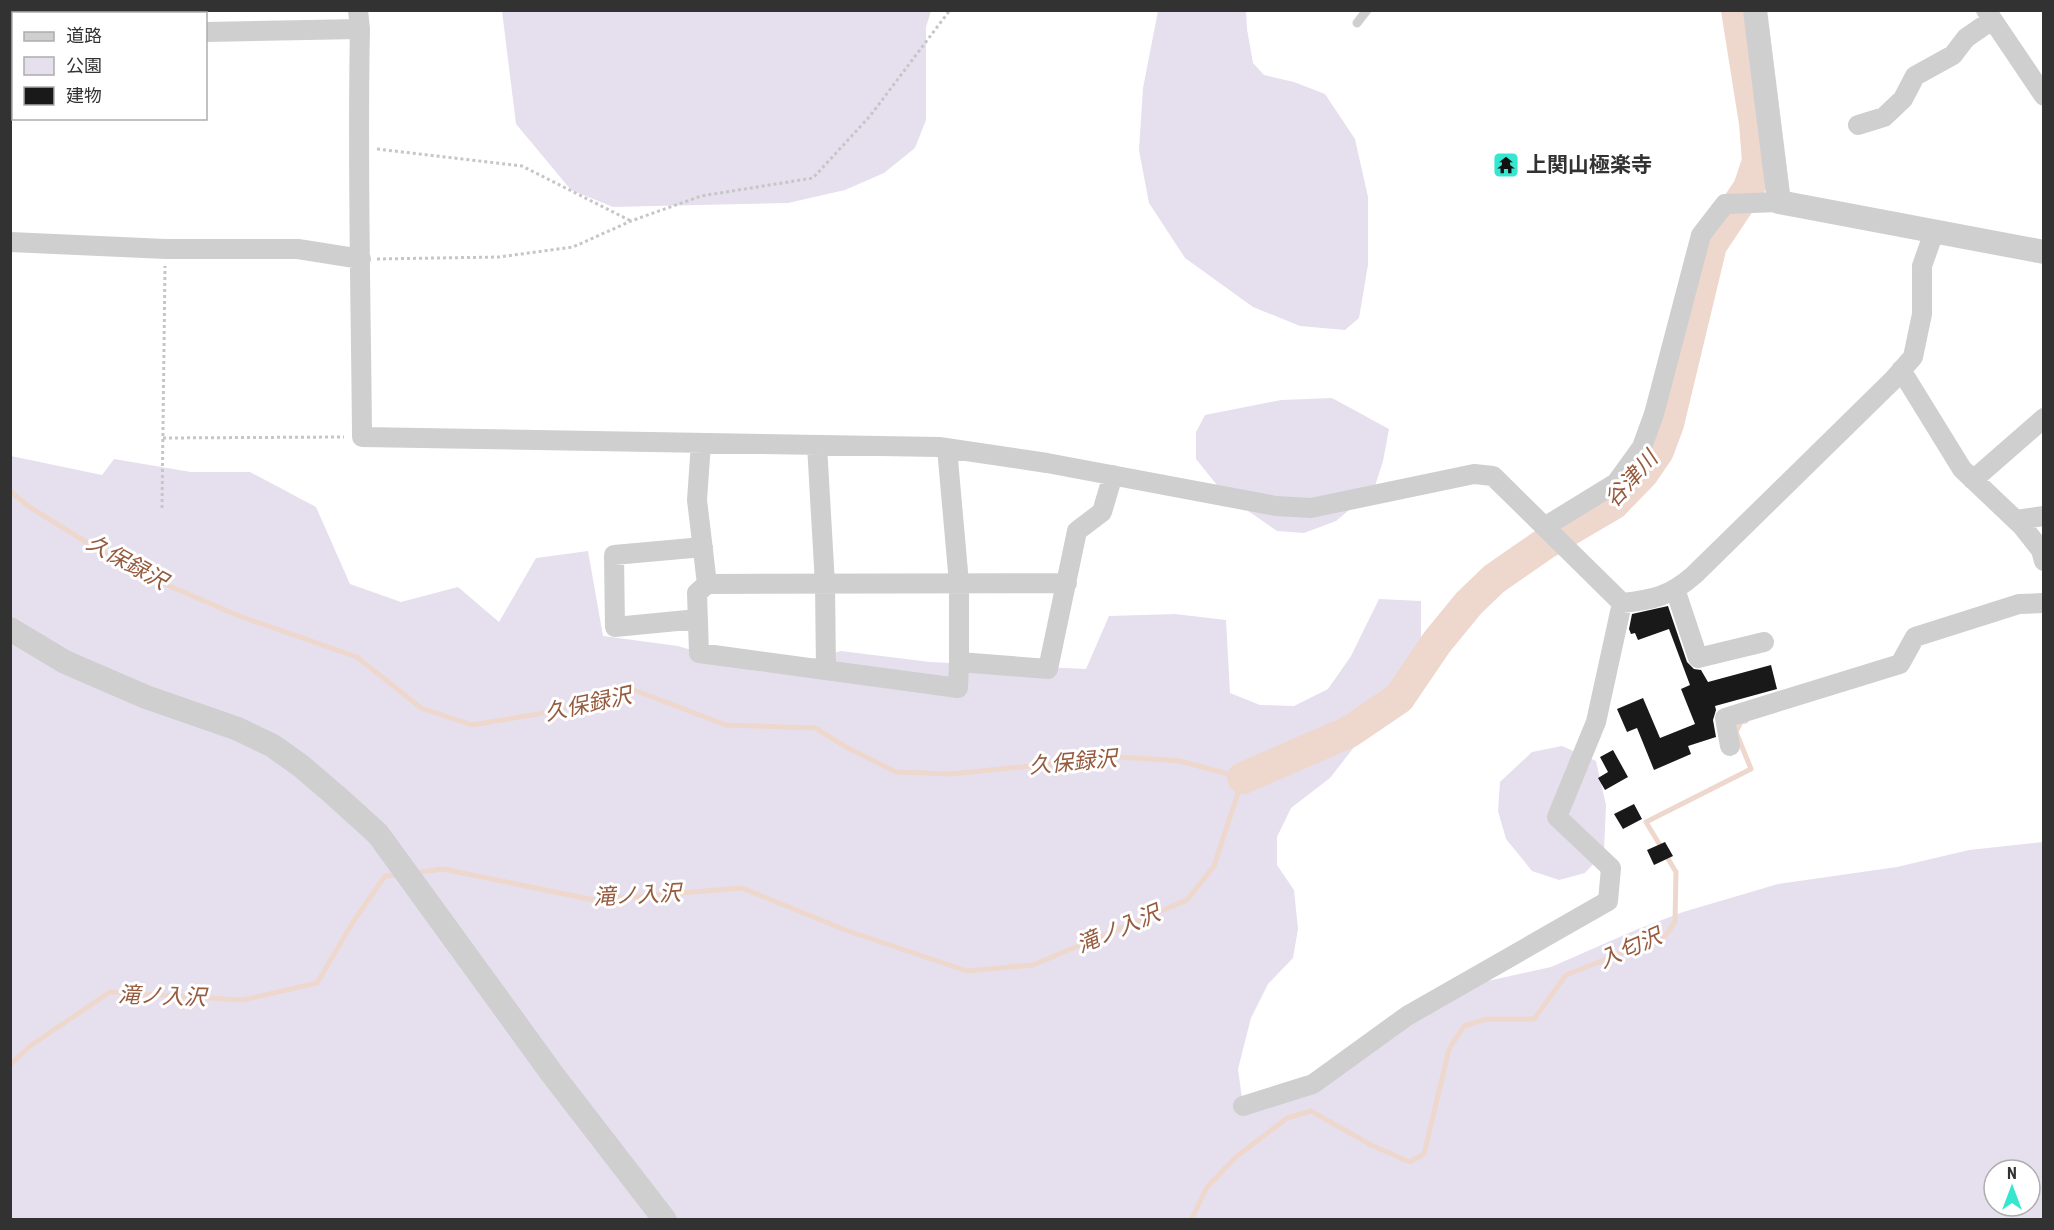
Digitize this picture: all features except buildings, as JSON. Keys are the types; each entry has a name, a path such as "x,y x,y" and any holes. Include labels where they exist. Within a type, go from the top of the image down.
{"street":[{"path":"1755,10 1779,202"},
{"path":"1858,124 1884,117 1903,99 1915,76 1953,55 1989,15 2043,96"},
{"path":"207,32 359,20 357,146 361,259 362,437 947,448 1047,463 1276,506 1311,508 1474,474 1493,476 1622,603"},
{"path":"1546,526 1616,483 1642,447 1654,414 1701,235 1725,204 1779,202 2043,252"},
{"path":"1622,603 1650,600 1675,589 1694,575 1913,357 1922,314 1922,266 1934,232"},
{"path":"10,242 166,249 298,249 361,259"},
{"path":"1901,370 1962,469 2016,520 2041,550 2043,561"},
{"path":"1973,480 2043,418"},
{"path":"701,442 697,500 707,584"},
{"path":"817,445 825,584 826,670"},
{"path":"947,448 959,583 958,688 699,653 697,593 707,584 825,584 959,583 1067,583"},
{"path":"959,662 1048,669 1077,531 1101,512 1113,475"},
{"path":"2016,520 2043,516"},
{"path":"698,619 615,627 614,555 703,547"},
{"path":"1675,589 1698,658 1764,642"},
{"path":"1243,1106 1313,1084 1407,1016 1608,901 1611,868 1557,817 1596,722 1622,603"},
{"path":"1730,746 1725,718 1900,664 1916,637 2019,604 2043,603"},
{"path":"10,629 75,666 146,697 238,729 273,746 301,765 336,796 378,834 553,1075 665,1220"}],"lane":[{"path":"1357,23 1367,10"}],"path":[{"path":"361,259 499,257 573,247 631,221 701,196 813,178 870,116 950,10"},
{"path":"357,146 522,166 631,221"},
{"path":"162,508 166,249"},
{"path":"163,438 362,437"}],"green space":[{"path":"502,11 931,11 926,27 926,120 915,148 884,173 845,190 788,203 613,207 571,190 516,124"},
{"path":"1158,11 1246,11 1253,63 1264,75 1294,82 1325,94 1355,139 1368,197 1368,265 1359,318 1345,330 1300,326 1253,307 1185,258 1149,203 1139,150 1143,88"},
{"path":"1332,398 1389,429 1383,461 1374,489 1336,521 1304,533 1277,531 1225,495 1196,459 1196,432 1205,415 1281,400"},
{"path":"11,456 102,475 114,459 191,472 250,472 316,507 350,584 401,602 458,587 499,622 536,558 588,551 603,636 678,646 764,672 841,651 930,662 1086,669 1109,616 1175,614 1226,620 1230,693 1260,705 1294,706 1328,689 1351,656 1379,599 1421,601 1421,644 1398,691 1330,778 1291,808 1277,837 1277,865 1294,890 1298,929 1293,958 1268,984 1251,1018 1238,1069 1242,1098 1304,1081 1447,990 1551,967 1683,912 1778,884 1897,867 1969,850 2043,842 2043,1219 11,1220"},
{"path":"1562,746 1596,761 1606,805 1604,852 1585,873 1559,880 1532,871 1506,839 1498,811 1500,782 1532,752"}],"waterway":[{"name":"谷津川","path":"1243,778 1349,732 1399,698 1437,642 1469,603 1494,579 1543,545 1613,504 1643,473 1658,451 1668,424 1711,245 1749,188 1758,161 1755,123 1737,10"},
{"name":"久保録沢","path":"10,491 28,506 130,569 239,616 357,657 421,708 472,725 538,714 634,690 726,725 815,728 848,748 896,772 951,774 1119,757 1180,761 1243,778 1214,866 1187,900 1033,965 967,971 848,931 742,888 594,900 443,869 413,873"},
{"name":"入匂沢","path":"1191,1220 1207,1187 1236,1157 1287,1118 1311,1111 1371,1145 1410,1162 1424,1154 1449,1049 1464,1026 1487,1019 1534,1019 1566,975 1665,936 1675,922 1676,872 1646,822 1751,769 1736,732 1741,722 1746,721"},
{"name":"滝ノ入沢","path":"10,1065 30,1046 110,992 243,1000 317,983 353,922 385,876 398,875"}],"place":[{"name":"上関山極楽寺","path":"1506,165"}]}
